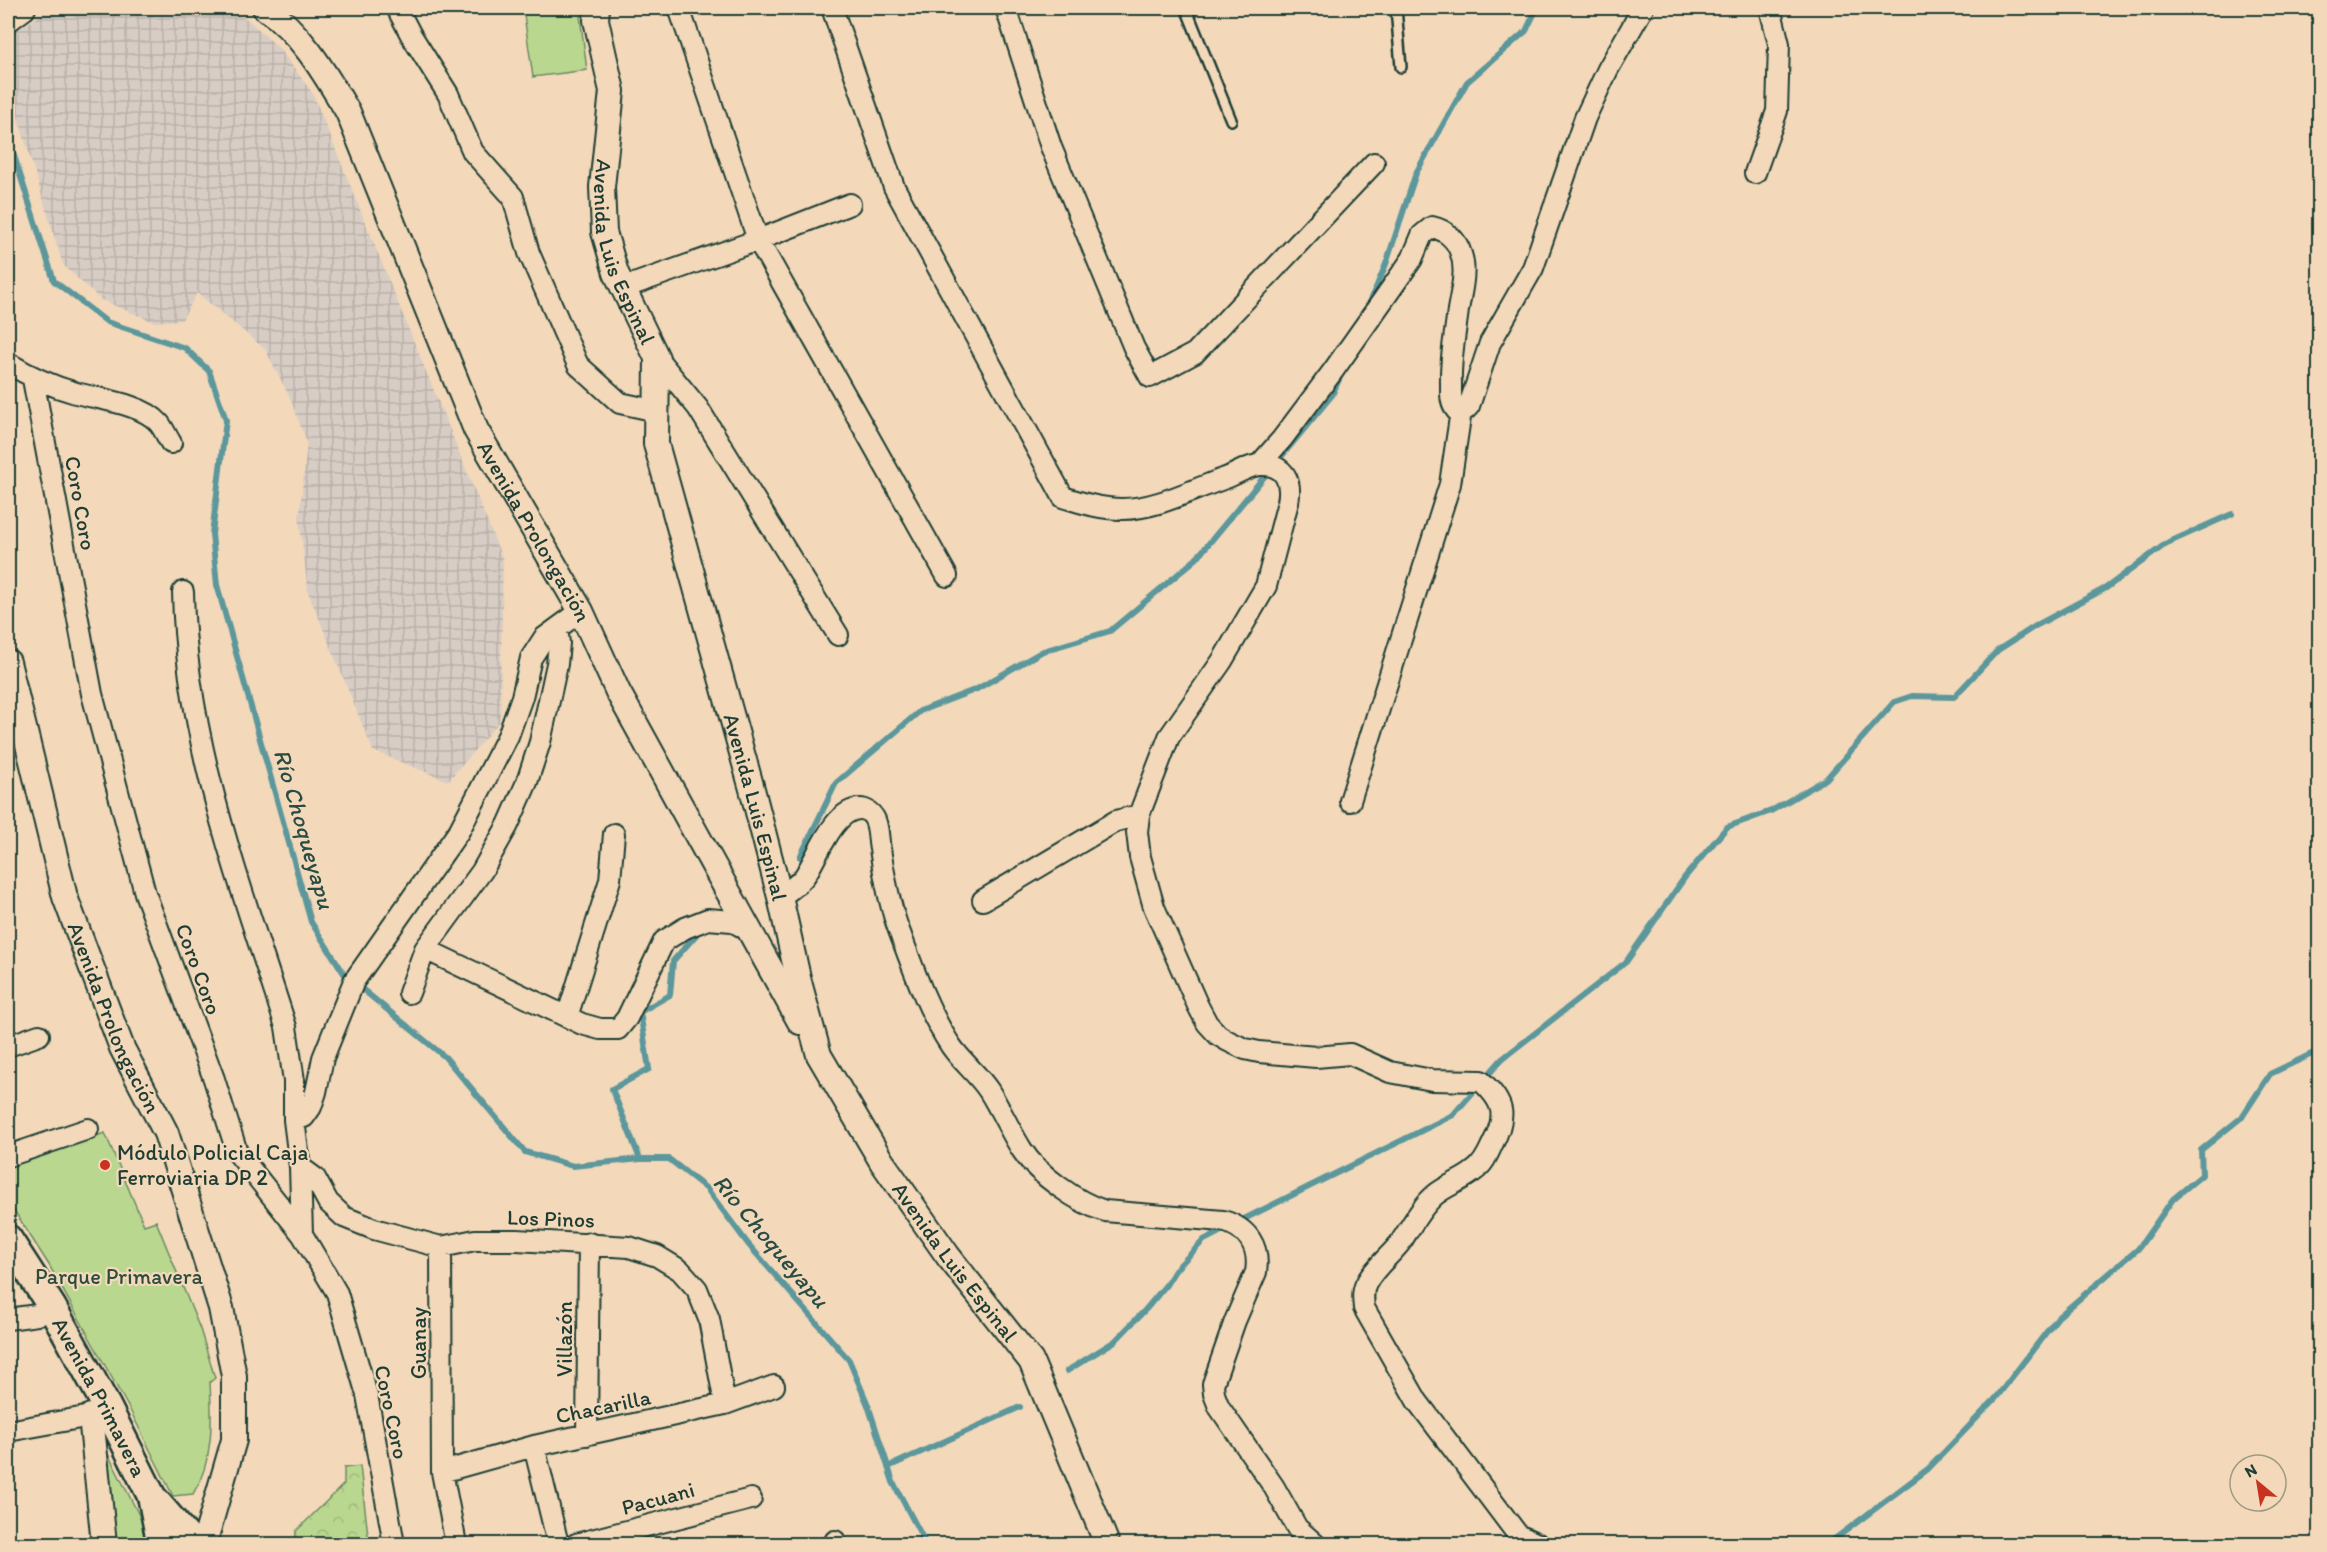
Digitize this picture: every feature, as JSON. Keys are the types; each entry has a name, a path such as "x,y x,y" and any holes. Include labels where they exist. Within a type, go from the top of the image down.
{"main road":[{"name":"Avenida Primavera","path":"8,1239 52,1307 99,1411 152,1497 192,1544"},
{"name":"Avenida Primavera","path":"152,1497 161,1545"}],"street":[{"path":"8,19 22,8"},
{"name":"Avenida Prolongación","path":"265,8 284,20 321,67 348,112 476,430 580,611 618,692 819,1055"},
{"path":"397,8 448,94 473,152 513,197 529,253 578,365 620,403 657,411"},
{"name":"Avenida Luis Espinal","path":"597,8 596,20 612,91 602,187 604,232 616,273 657,358 656,444 780,897 799,982 819,1055 882,1162 948,1256 1031,1361 1059,1424 1107,1545"},
{"path":"679,8 758,240 947,576"},
{"path":"832,8 894,187 1063,497 1096,507 1123,509 1148,505 1260,464 1282,439 1333,371 1412,259 1422,235 1432,227 1438,228 1453,238 1463,262 1462,284 1450,362 1451,398 1454,408 1461,411"},
{"path":"1006,8 1051,147 1134,348 1150,377 1196,353 1374,163"},
{"path":"1350,801 1450,484 1461,411 1468,406 1490,343 1533,268 1585,118 1608,69 1642,8"},
{"path":"1755,173 1777,111 1779,44 1770,8"},
{"path":"623,288 758,240 850,204"},
{"path":"657,358 698,408 838,635"},
{"path":"8,363 33,379 76,393 114,400 139,411 157,421 171,443"},
{"name":"Coro Coro","path":"33,379 92,694 145,893 214,1079 237,1152 302,1234 337,1293 367,1395 394,1545"},
{"path":"1260,464 1280,469 1287,477 1291,489 1266,586 1222,661 1169,736 1139,815 1137,832 1140,857 1154,907 1198,1006 1218,1035 1245,1049 1259,1052 1316,1057 1350,1054 1390,1072 1432,1080 1481,1081 1493,1092 1503,1115 1501,1127 1483,1162 1477,1169 1446,1187 1424,1206 1398,1245 1367,1281 1363,1298 1364,1308 1417,1401 1518,1535 1538,1545"},
{"path":"183,592 187,666 200,744 222,825 286,1028 294,1081 294,1120 300,1167 302,1234"},
{"path":"294,1120 304,1117 311,1107 323,1058 354,981 459,831 508,736 522,697 531,658 544,638 580,611"},
{"path":"410,993 425,949 482,871 508,825 527,782 540,742 557,663 559,643 555,630"},
{"name":"Avenida Prolongación","path":"8,662 65,897 122,1048 166,1133 221,1308 234,1376 234,1440 192,1544"},
{"path":"780,897 793,889 804,876 816,852 837,821 849,812 858,809 867,810 876,821 887,887 897,923 937,1023 962,1062 988,1090 1032,1163 1077,1199 1092,1207 1128,1214 1223,1221 1234,1224 1248,1234 1255,1245 1258,1259 1256,1272 1221,1359 1213,1384 1214,1394 1219,1407 1274,1487 1298,1528 1315,1545"},
{"path":"983,900 1116,821 1139,815"},
{"path":"567,1017 610,880 614,834"},
{"path":"425,949 582,1024 600,1029 618,1029 627,1018 664,941 685,928 708,919 732,921 748,930"},
{"path":"8,1046 39,1035"},
{"path":"8,1156 88,1129"},
{"name":"Los Pinos","path":"300,1167 311,1174 328,1202 344,1217 374,1229 441,1247 474,1240 589,1243 629,1247 657,1256 680,1270 697,1289 709,1319 725,1404"},
{"name":"Villazón","path":"587,1435 589,1243"},
{"name":"Guanay","path":"441,1247 442,1472 456,1545"},
{"path":"8,1319 37,1315 52,1307"},
{"name":"Chacarilla","path":"442,1472 534,1446 725,1404 774,1386"},
{"path":"8,1431 99,1411 104,1545"},
{"path":"534,1446 558,1545"},
{"name":"Pacuani","path":"576,1545 751,1498"}],"lane":[{"path":"1185,8 1231,120"},
{"path":"1396,8 1401,67"}],"shaded area":[{"path":"51,8 224,8 247,19 280,49 313,94 503,560 500,721 448,781 373,751 308,592 299,517 307,443 289,396 265,349 197,293 182,320 154,322 101,300 63,265 8,85 8,36"}],"green space":[{"path":"523,8 579,8 587,70 533,77"},
{"name":"Parque Primavera","path":"105,1133 144,1225 156,1221 200,1329 215,1378 210,1382 211,1425 208,1454 205,1468 193,1494 173,1496 131,1412 49,1265 8,1201 8,1166"},
{"path":"104,1446 146,1529 149,1544 111,1544"},
{"path":"360,1466 369,1544 295,1544 296,1531 344,1484 344,1468"}],"waterway":[{"path":"1368,307 1386,264 1416,173 1467,82 1526,31 1537,8"},
{"name":"Río Choqueyapu","path":"8,137 54,281 107,322 185,348 209,371 226,420 212,534 217,585 311,922 345,975 445,1057 525,1152 573,1166 640,1159 669,1159 707,1189 748,1244 849,1360 868,1405 893,1482 926,1544"},
{"path":"1276,463 1332,395 1341,375"},
{"path":"800,857 836,783 920,711 977,689 1043,651 1110,631 1196,559 1268,472"},
{"path":"1236,1223 1453,1115 1502,1059 1626,962 1685,877 1727,827 1771,811 1826,779 1894,702 1912,696 1954,697 1998,650 2037,625 2106,588 2167,543 2232,514"},
{"path":"640,1159 612,1089 649,1069 640,1012 670,995 673,961 696,935"},
{"path":"1828,1544 1928,1469 1996,1398 2058,1317 2138,1249 2173,1199 2202,1175 2201,1150 2242,1117 2270,1074 2320,1050"},
{"path":"1067,1371 1115,1341 1146,1309 1176,1269 1204,1240 1227,1228"},
{"path":"888,1467 1020,1407"}],"place":[{"name":"Módulo Policial Caja Ferroviaria DP 2","path":"105,1165"}]}
